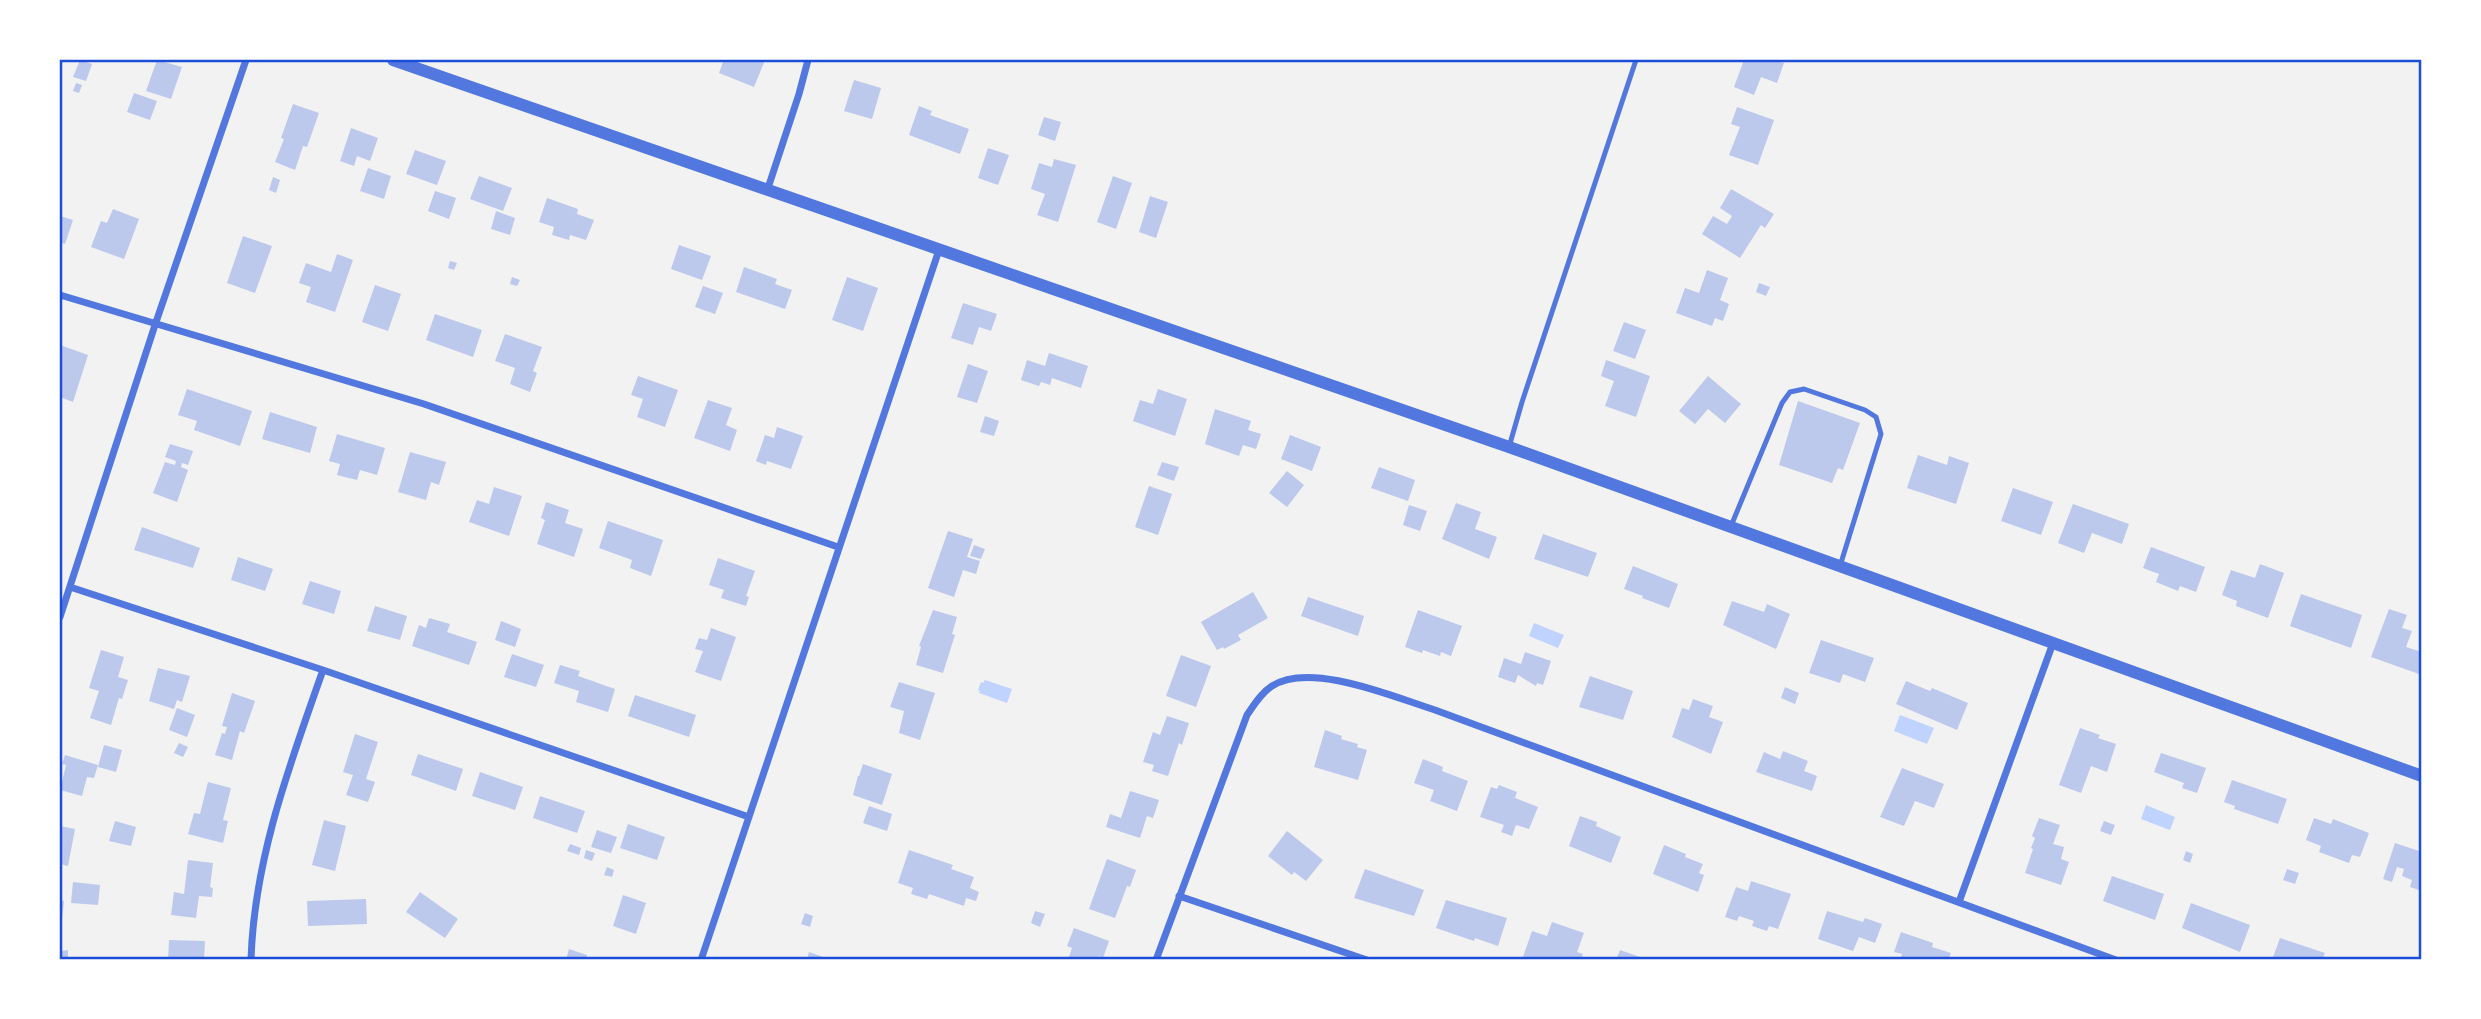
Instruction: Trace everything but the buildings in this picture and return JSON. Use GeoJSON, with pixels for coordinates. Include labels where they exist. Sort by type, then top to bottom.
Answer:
{"type":"FeatureCollection","features":[{"type":"Feature","properties":{"kind":"street"},"geometry":{"type":"LineString","coordinates":[[60,617],[155,325],[246,60]]}},
{"type":"Feature","properties":{"kind":"street"},"geometry":{"type":"LineString","coordinates":[[393,60],[1510,447],[2421,776]]}},
{"type":"Feature","properties":{"kind":"street"},"geometry":{"type":"LineString","coordinates":[[768,188],[808,60]]}},
{"type":"Feature","properties":{"kind":"street"},"geometry":{"type":"LineString","coordinates":[[701,960],[939,250]]}},
{"type":"Feature","properties":{"kind":"street"},"geometry":{"type":"LineString","coordinates":[[60,295],[424,404],[838,547]]}},
{"type":"Feature","properties":{"kind":"street"},"geometry":{"type":"LineString","coordinates":[[70,586],[749,817]]}},
{"type":"Feature","properties":{"kind":"street"},"geometry":{"type":"LineString","coordinates":[[1959,902],[2053,642]]}},
{"type":"Feature","properties":{"kind":"street"},"geometry":{"type":"LineString","coordinates":[[251,960],[256,896],[267,841],[323,670]]}},
{"type":"Feature","properties":{"kind":"street"},"geometry":{"type":"LineString","coordinates":[[1156,960],[1241,726],[1262,695],[1272,686],[1297,677],[1355,686],[1435,710],[2116,960]]}},
{"type":"Feature","properties":{"kind":"street"},"geometry":{"type":"LineString","coordinates":[[1179,896],[1367,960]]}},
{"type":"Feature","properties":{"kind":"lane"},"geometry":{"type":"LineString","coordinates":[[1510,447],[1636,60]]}},
{"type":"Feature","properties":{"kind":"lane"},"geometry":{"type":"LineString","coordinates":[[1731,526],[1782,403],[1790,391],[1804,389],[1865,410],[1876,417],[1881,434],[1840,566]]}},
{"type":"Feature","properties":{"kind":"water"},"geometry":{"type":"Polygon","coordinates":[[[1534,623],[1564,635],[1558,648],[1529,636],[1534,623]]]}},
{"type":"Feature","properties":{"kind":"water"},"geometry":{"type":"Polygon","coordinates":[[[985,680],[1012,689],[1007,703],[979,693],[981,682],[985,680]]]}},
{"type":"Feature","properties":{"kind":"water"},"geometry":{"type":"Polygon","coordinates":[[[1900,715],[1934,728],[1927,744],[1894,731],[1900,715]]]}},
{"type":"Feature","properties":{"kind":"water"},"geometry":{"type":"Polygon","coordinates":[[[2146,805],[2175,817],[2170,830],[2141,819],[2146,805]]]}}]}
